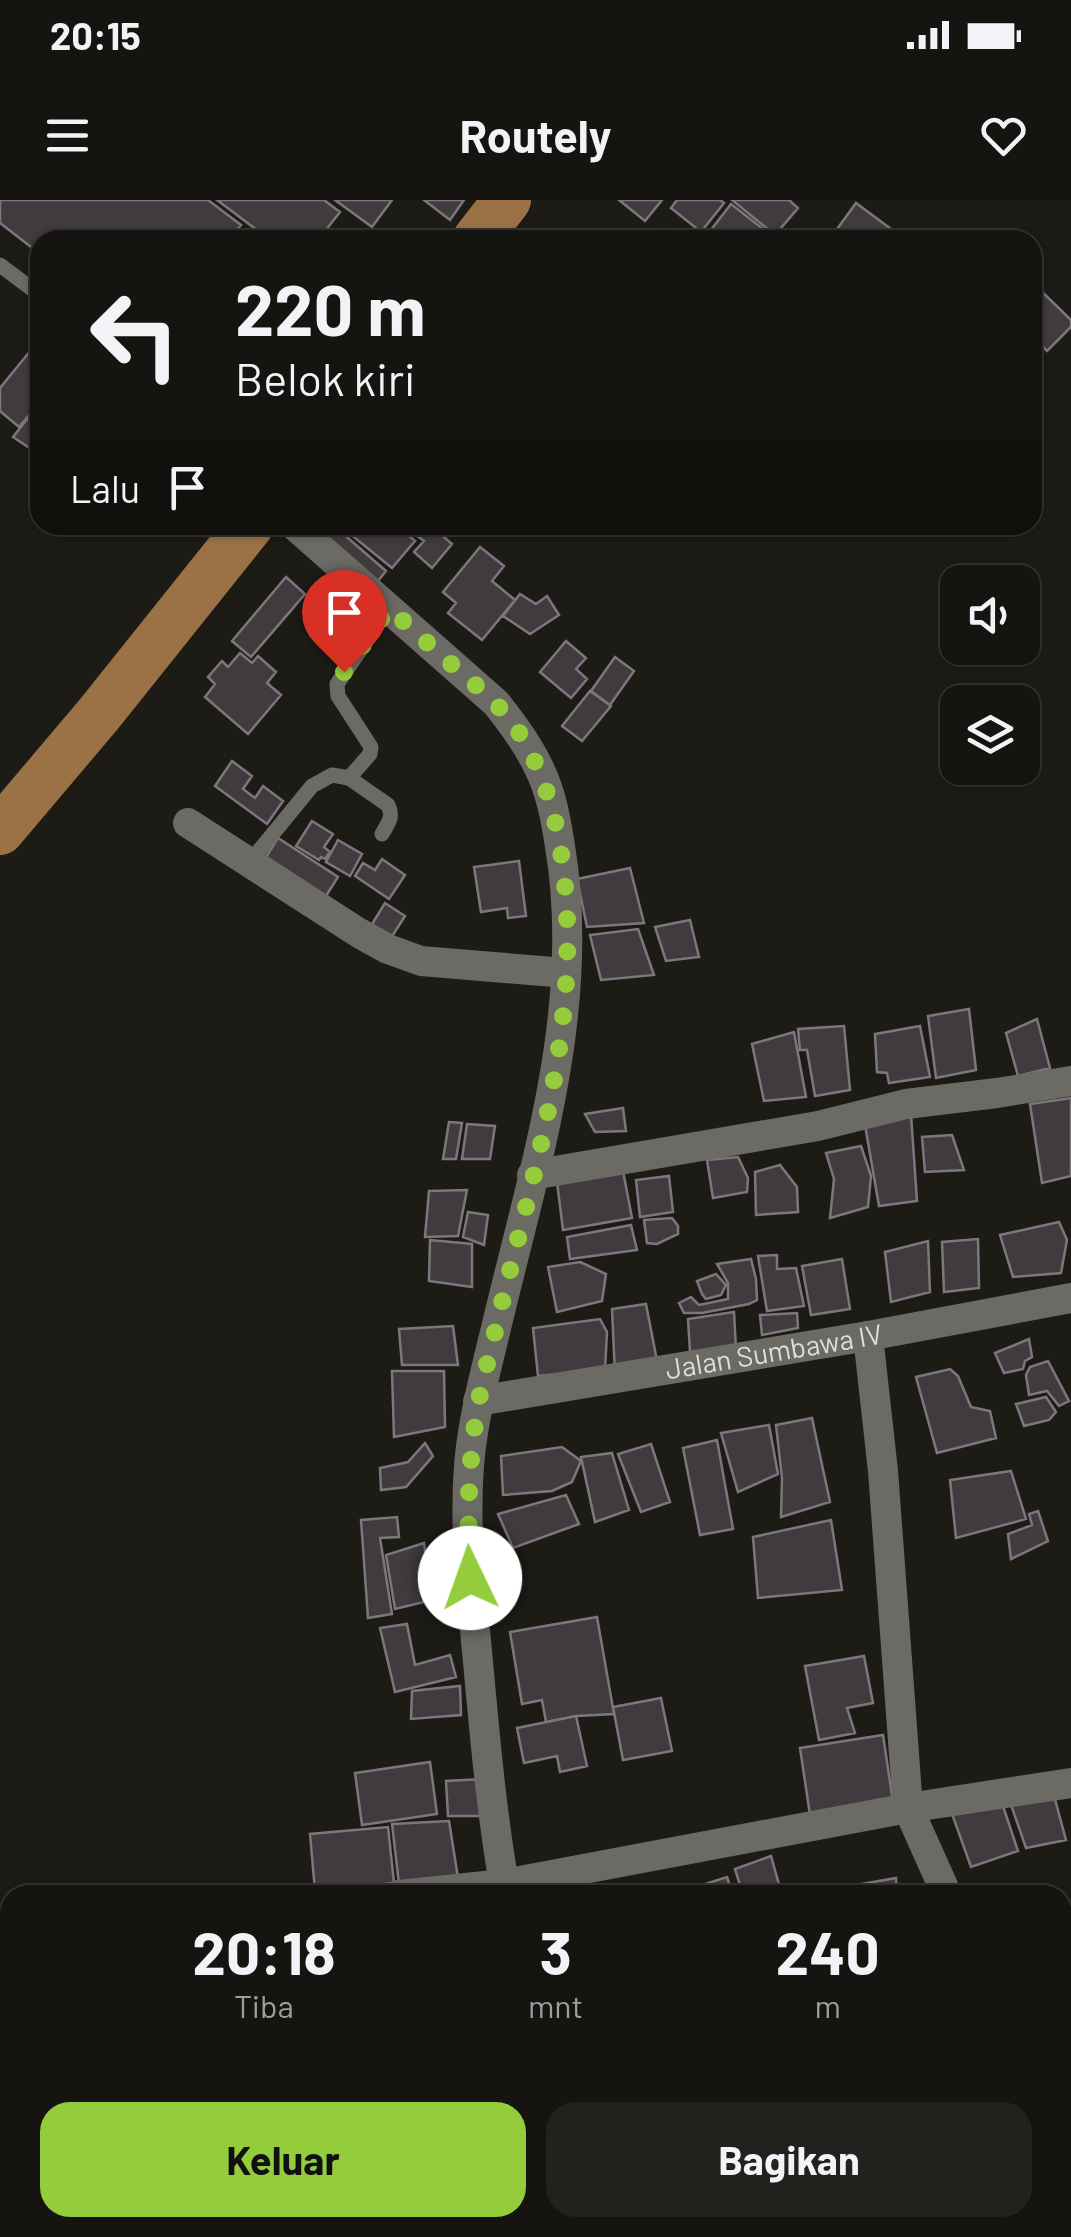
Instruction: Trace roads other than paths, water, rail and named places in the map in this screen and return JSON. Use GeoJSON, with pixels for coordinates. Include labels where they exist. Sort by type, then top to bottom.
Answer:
{"type":"FeatureCollection","features":[{"type":"Feature","properties":{"kind":"main road"},"geometry":{"type":"LineString","coordinates":[[484,230],[507,200]]}},
{"type":"Feature","properties":{"kind":"main road"},"geometry":{"type":"LineString","coordinates":[[12,817],[242,535]]}},
{"type":"Feature","properties":{"kind":"street"},"geometry":{"type":"LineString","coordinates":[[305,535],[496,703],[518,730],[540,769],[555,816],[564,869],[569,938],[556,1071],[478,1401],[469,1463],[470,1578],[504,1885]]}},
{"type":"Feature","properties":{"kind":"street"},"geometry":{"type":"LineString","coordinates":[[188,823],[388,949],[421,961],[566,972]]}},
{"type":"Feature","properties":{"kind":"street"},"geometry":{"type":"LineString","coordinates":[[532,1175],[818,1126],[906,1104],[1071,1080]]}},
{"type":"Feature","properties":{"kind":"street","name":"Jalan Sumbawa IV"},"geometry":{"type":"LineString","coordinates":[[478,1401],[1071,1298]]}},
{"type":"Feature","properties":{"kind":"street"},"geometry":{"type":"LineString","coordinates":[[868,1336],[884,1471],[908,1808],[943,1885]]}},
{"type":"Feature","properties":{"kind":"street"},"geometry":{"type":"LineString","coordinates":[[525,1885],[908,1808],[1071,1783]]}},
{"type":"Feature","properties":{"kind":"lane"},"geometry":{"type":"LineString","coordinates":[[0,265],[30,287]]}},
{"type":"Feature","properties":{"kind":"lane"},"geometry":{"type":"LineString","coordinates":[[349,778],[370,754],[371,747],[338,696],[337,684],[389,608]]}},
{"type":"Feature","properties":{"kind":"lane"},"geometry":{"type":"LineString","coordinates":[[249,863],[312,786],[332,776],[349,778],[388,805],[391,818],[382,834]]}}]}
